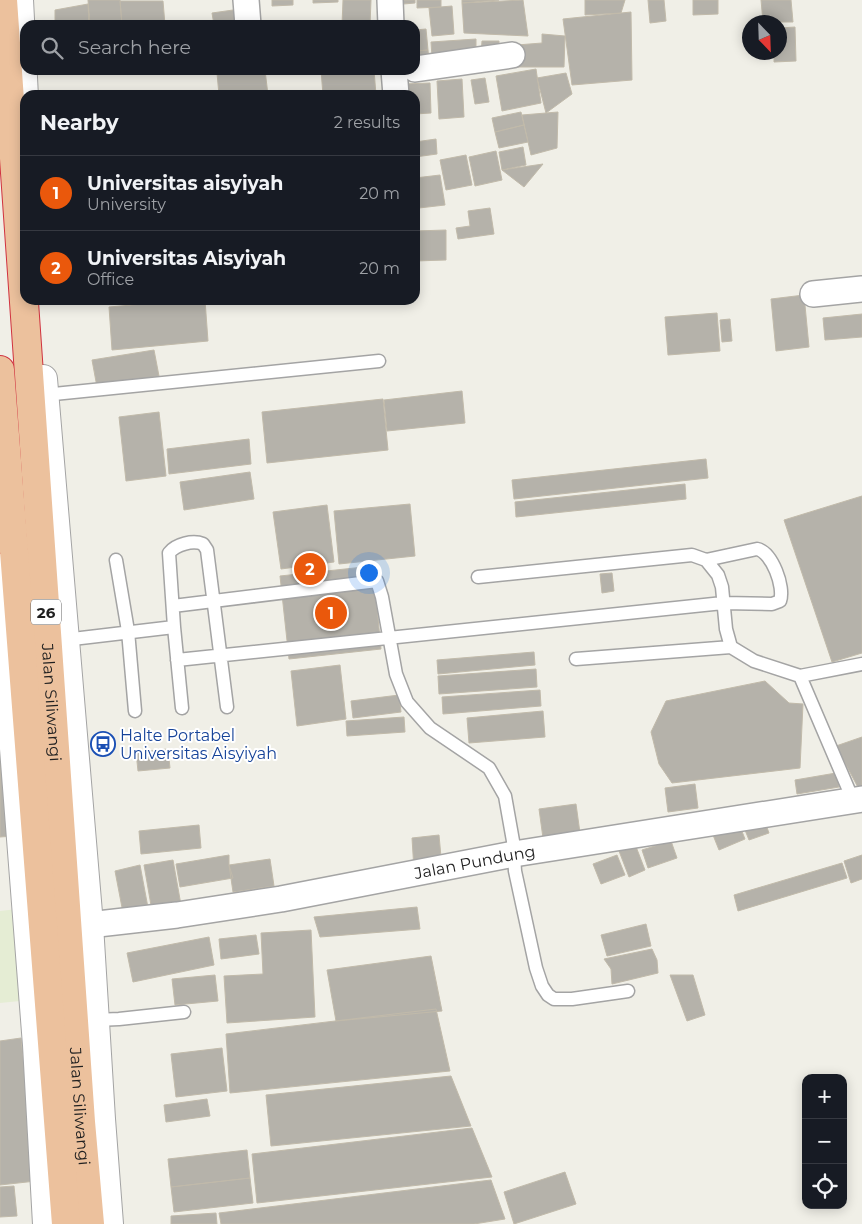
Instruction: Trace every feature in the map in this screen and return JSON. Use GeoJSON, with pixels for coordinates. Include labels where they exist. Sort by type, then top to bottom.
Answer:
{"type":"FeatureCollection","features":[{"type":"Feature","properties":{"kind":"highway","name":"Jalan Siliwangi"},"geometry":{"type":"LineString","coordinates":[[3,0],[20,217]]}},
{"type":"Feature","properties":{"kind":"highway","name":"Jalan Siliwangi"},"geometry":{"type":"LineString","coordinates":[[27,305],[91,1121],[90,1224]]}},
{"type":"Feature","properties":{"kind":"highway","name":"Jalan Siliwangi"},"geometry":{"type":"LineString","coordinates":[[0,370],[44,1044],[47,1223]]}},
{"type":"Feature","properties":{"kind":"street"},"geometry":{"type":"LineString","coordinates":[[18,0],[20,33]]}},
{"type":"Feature","properties":{"kind":"street"},"geometry":{"type":"LineString","coordinates":[[246,0],[248,20]]}},
{"type":"Feature","properties":{"kind":"street"},"geometry":{"type":"LineString","coordinates":[[390,0],[391,20]]}},
{"type":"Feature","properties":{"kind":"street"},"geometry":{"type":"LineString","coordinates":[[420,72],[512,55]]}},
{"type":"Feature","properties":{"kind":"street"},"geometry":{"type":"LineString","coordinates":[[23,75],[23,90]]}},
{"type":"Feature","properties":{"kind":"street"},"geometry":{"type":"LineString","coordinates":[[813,294],[862,289]]}},
{"type":"Feature","properties":{"kind":"street"},"geometry":{"type":"LineString","coordinates":[[36,305],[96,1020],[91,1121],[109,1224]]}},
{"type":"Feature","properties":{"kind":"street"},"geometry":{"type":"LineString","coordinates":[[0,568],[44,1044]]}},
{"type":"Feature","properties":{"kind":"street","name":"Jalan Pundung"},"geometry":{"type":"LineString","coordinates":[[89,924],[281,899],[514,854],[858,799]]}},
{"type":"Feature","properties":{"kind":"lane"},"geometry":{"type":"LineString","coordinates":[[44,395],[380,361]]}},
{"type":"Feature","properties":{"kind":"lane"},"geometry":{"type":"LineString","coordinates":[[182,708],[169,553],[174,548],[194,542],[203,544],[207,550],[226,707]]}},
{"type":"Feature","properties":{"kind":"lane"},"geometry":{"type":"LineString","coordinates":[[178,660],[723,603],[776,603],[780,601],[782,596],[780,581],[762,550],[757,549],[706,560]]}},
{"type":"Feature","properties":{"kind":"lane"},"geometry":{"type":"LineString","coordinates":[[478,577],[692,555],[706,560],[718,575],[722,587],[726,629],[731,647]]}},
{"type":"Feature","properties":{"kind":"lane"},"geometry":{"type":"LineString","coordinates":[[116,560],[128,631],[135,711]]}},
{"type":"Feature","properties":{"kind":"lane"},"geometry":{"type":"LineString","coordinates":[[173,606],[377,581],[382,597],[396,674],[407,702],[430,728],[489,768],[505,796],[516,871],[536,968],[542,986],[548,995],[554,999],[572,999],[628,991]]}},
{"type":"Feature","properties":{"kind":"lane"},"geometry":{"type":"LineString","coordinates":[[64,640],[174,627]]}},
{"type":"Feature","properties":{"kind":"lane"},"geometry":{"type":"LineString","coordinates":[[576,659],[731,647],[777,670],[800,676],[862,664]]}},
{"type":"Feature","properties":{"kind":"lane"},"geometry":{"type":"LineString","coordinates":[[800,676],[858,799]]}},
{"type":"Feature","properties":{"kind":"lane"},"geometry":{"type":"LineString","coordinates":[[96,1020],[184,1012]]}},
{"type":"Feature","properties":{"kind":"green space"},"geometry":{"type":"Polygon","coordinates":[[[26,908],[30,1000],[0,1003],[0,911],[26,908]]]}},
{"type":"Feature","properties":{"kind":"building"},"geometry":{"type":"Polygon","coordinates":[[[88,0],[120,0],[122,20],[90,20],[88,0]]]}},
{"type":"Feature","properties":{"kind":"building"},"geometry":{"type":"Polygon","coordinates":[[[272,0],[293,0],[293,5],[272,6],[272,0]]]}},
{"type":"Feature","properties":{"kind":"building"},"geometry":{"type":"Polygon","coordinates":[[[313,0],[338,0],[338,2],[313,3],[313,0]]]}},
{"type":"Feature","properties":{"kind":"building"},"geometry":{"type":"Polygon","coordinates":[[[343,0],[371,0],[370,20],[342,20],[343,0]]]}},
{"type":"Feature","properties":{"kind":"building"},"geometry":{"type":"Polygon","coordinates":[[[392,0],[415,0],[415,3],[392,5],[392,0]]]}},
{"type":"Feature","properties":{"kind":"building"},"geometry":{"type":"Polygon","coordinates":[[[417,0],[441,0],[441,7],[417,8],[417,0]]]}},
{"type":"Feature","properties":{"kind":"building"},"geometry":{"type":"Polygon","coordinates":[[[462,0],[499,0],[462,3],[462,0]]]}},
{"type":"Feature","properties":{"kind":"building"},"geometry":{"type":"Polygon","coordinates":[[[523,0],[528,36],[464,33],[462,3],[523,0]]]}},
{"type":"Feature","properties":{"kind":"building"},"geometry":{"type":"Polygon","coordinates":[[[585,0],[625,0],[621,13],[585,15],[585,0]]]}},
{"type":"Feature","properties":{"kind":"building"},"geometry":{"type":"Polygon","coordinates":[[[648,0],[664,0],[666,21],[650,23],[648,0]]]}},
{"type":"Feature","properties":{"kind":"building"},"geometry":{"type":"Polygon","coordinates":[[[693,0],[718,0],[718,14],[693,15],[693,0]]]}},
{"type":"Feature","properties":{"kind":"building"},"geometry":{"type":"Polygon","coordinates":[[[761,0],[791,0],[793,22],[787,22],[787,15],[762,15],[761,0]]]}},
{"type":"Feature","properties":{"kind":"building"},"geometry":{"type":"Polygon","coordinates":[[[120,1],[163,1],[165,20],[122,20],[120,1]]]}},
{"type":"Feature","properties":{"kind":"building"},"geometry":{"type":"Polygon","coordinates":[[[88,4],[89,20],[55,20],[55,10],[88,4]]]}},
{"type":"Feature","properties":{"kind":"building"},"geometry":{"type":"Polygon","coordinates":[[[452,6],[454,34],[432,36],[429,8],[452,6]]]}},
{"type":"Feature","properties":{"kind":"building"},"geometry":{"type":"Polygon","coordinates":[[[240,9],[241,20],[213,20],[212,13],[240,9]]]}},
{"type":"Feature","properties":{"kind":"building"},"geometry":{"type":"Polygon","coordinates":[[[631,12],[632,80],[572,85],[563,19],[631,12]]]}},
{"type":"Feature","properties":{"kind":"building"},"geometry":{"type":"Polygon","coordinates":[[[795,27],[796,61],[774,62],[774,60],[787,60],[787,28],[795,27]]]}},
{"type":"Feature","properties":{"kind":"building"},"geometry":{"type":"Polygon","coordinates":[[[426,29],[428,50],[420,51],[420,30],[426,29]]]}},
{"type":"Feature","properties":{"kind":"building"},"geometry":{"type":"Polygon","coordinates":[[[542,34],[565,36],[564,67],[518,67],[517,45],[542,43],[542,34]]]}},
{"type":"Feature","properties":{"kind":"building"},"geometry":{"type":"Polygon","coordinates":[[[476,39],[476,54],[432,57],[431,42],[476,39]]]}},
{"type":"Feature","properties":{"kind":"building"},"geometry":{"type":"Polygon","coordinates":[[[482,41],[499,41],[499,52],[481,54],[482,41]]]}},
{"type":"Feature","properties":{"kind":"building"},"geometry":{"type":"Polygon","coordinates":[[[428,50],[429,61],[420,62],[420,51],[428,50]]]}},
{"type":"Feature","properties":{"kind":"building"},"geometry":{"type":"Polygon","coordinates":[[[536,69],[541,103],[502,111],[496,76],[536,69]]]}},
{"type":"Feature","properties":{"kind":"building"},"geometry":{"type":"Polygon","coordinates":[[[566,73],[572,94],[546,113],[537,78],[566,73]]]}},
{"type":"Feature","properties":{"kind":"building"},"geometry":{"type":"Polygon","coordinates":[[[217,75],[266,75],[267,90],[219,90],[217,75]]]}},
{"type":"Feature","properties":{"kind":"building"},"geometry":{"type":"Polygon","coordinates":[[[321,75],[374,75],[376,90],[323,90],[321,75]]]}},
{"type":"Feature","properties":{"kind":"building"},"geometry":{"type":"Polygon","coordinates":[[[485,78],[489,102],[475,104],[471,80],[485,78]]]}},
{"type":"Feature","properties":{"kind":"building"},"geometry":{"type":"Polygon","coordinates":[[[462,79],[464,117],[439,119],[437,81],[462,79]]]}},
{"type":"Feature","properties":{"kind":"building"},"geometry":{"type":"Polygon","coordinates":[[[430,83],[431,113],[420,114],[420,90],[406,90],[405,84],[430,83]]]}},
{"type":"Feature","properties":{"kind":"building"},"geometry":{"type":"Polygon","coordinates":[[[521,112],[524,125],[495,132],[492,118],[521,112]]]}},
{"type":"Feature","properties":{"kind":"building"},"geometry":{"type":"Polygon","coordinates":[[[558,112],[557,148],[531,155],[522,115],[558,112]]]}},
{"type":"Feature","properties":{"kind":"building"},"geometry":{"type":"Polygon","coordinates":[[[524,125],[528,142],[499,148],[495,132],[524,125]]]}},
{"type":"Feature","properties":{"kind":"building"},"geometry":{"type":"Polygon","coordinates":[[[436,139],[437,154],[420,156],[420,141],[436,139]]]}},
{"type":"Feature","properties":{"kind":"building"},"geometry":{"type":"Polygon","coordinates":[[[523,147],[526,165],[502,170],[499,152],[523,147]]]}},
{"type":"Feature","properties":{"kind":"building"},"geometry":{"type":"Polygon","coordinates":[[[496,151],[502,180],[475,186],[469,157],[496,151]]]}},
{"type":"Feature","properties":{"kind":"building"},"geometry":{"type":"Polygon","coordinates":[[[466,155],[472,185],[446,190],[440,160],[466,155]]]}},
{"type":"Feature","properties":{"kind":"building"},"geometry":{"type":"Polygon","coordinates":[[[543,164],[524,187],[502,170],[543,164]]]}},
{"type":"Feature","properties":{"kind":"building"},"geometry":{"type":"Polygon","coordinates":[[[440,175],[445,205],[420,208],[420,177],[440,175]]]}},
{"type":"Feature","properties":{"kind":"building"},"geometry":{"type":"Polygon","coordinates":[[[490,208],[494,234],[458,239],[456,228],[470,226],[468,211],[490,208]]]}},
{"type":"Feature","properties":{"kind":"building"},"geometry":{"type":"Polygon","coordinates":[[[446,230],[446,260],[420,261],[420,231],[446,230]]]}},
{"type":"Feature","properties":{"kind":"building"},"geometry":{"type":"Polygon","coordinates":[[[804,295],[809,347],[776,351],[771,299],[804,295]]]}},
{"type":"Feature","properties":{"kind":"building"},"geometry":{"type":"Polygon","coordinates":[[[132,305],[205,305],[208,341],[112,350],[109,307],[132,305]]]}},
{"type":"Feature","properties":{"kind":"building"},"geometry":{"type":"Polygon","coordinates":[[[717,313],[720,351],[668,355],[665,317],[717,313]]]}},
{"type":"Feature","properties":{"kind":"building"},"geometry":{"type":"Polygon","coordinates":[[[862,314],[862,337],[825,340],[823,318],[862,314]]]}},
{"type":"Feature","properties":{"kind":"building"},"geometry":{"type":"Polygon","coordinates":[[[730,319],[732,341],[722,342],[720,320],[730,319]]]}},
{"type":"Feature","properties":{"kind":"building"},"geometry":{"type":"Polygon","coordinates":[[[154,350],[159,376],[97,387],[92,360],[154,350]]]}},
{"type":"Feature","properties":{"kind":"building"},"geometry":{"type":"Polygon","coordinates":[[[462,391],[465,423],[387,431],[384,400],[462,391]]]}},
{"type":"Feature","properties":{"kind":"building"},"geometry":{"type":"Polygon","coordinates":[[[383,399],[388,450],[267,463],[262,412],[383,399]]]}},
{"type":"Feature","properties":{"kind":"building"},"geometry":{"type":"Polygon","coordinates":[[[159,412],[166,476],[126,481],[119,417],[159,412]]]}},
{"type":"Feature","properties":{"kind":"building"},"geometry":{"type":"Polygon","coordinates":[[[249,439],[251,464],[169,474],[167,449],[249,439]]]}},
{"type":"Feature","properties":{"kind":"building"},"geometry":{"type":"Polygon","coordinates":[[[706,459],[708,478],[514,499],[512,480],[706,459]]]}},
{"type":"Feature","properties":{"kind":"building"},"geometry":{"type":"Polygon","coordinates":[[[250,472],[254,499],[184,510],[180,482],[250,472]]]}},
{"type":"Feature","properties":{"kind":"building"},"geometry":{"type":"Polygon","coordinates":[[[685,484],[686,499],[516,517],[515,502],[685,484]]]}},
{"type":"Feature","properties":{"kind":"building"},"geometry":{"type":"Polygon","coordinates":[[[862,496],[862,653],[832,662],[784,520],[862,496]]]}},
{"type":"Feature","properties":{"kind":"building"},"geometry":{"type":"Polygon","coordinates":[[[410,504],[415,556],[339,564],[334,511],[410,504]]]}},
{"type":"Feature","properties":{"kind":"building"},"geometry":{"type":"Polygon","coordinates":[[[327,505],[334,562],[281,569],[273,512],[327,505]]]}},
{"type":"Feature","properties":{"kind":"building"},"geometry":{"type":"Polygon","coordinates":[[[373,566],[381,649],[289,659],[280,576],[373,566]]]}},
{"type":"Feature","properties":{"kind":"building"},"geometry":{"type":"Polygon","coordinates":[[[612,573],[614,591],[602,593],[600,574],[612,573]]]}},
{"type":"Feature","properties":{"kind":"building"},"geometry":{"type":"Polygon","coordinates":[[[534,652],[535,665],[438,674],[437,660],[534,652]]]}},
{"type":"Feature","properties":{"kind":"building"},"geometry":{"type":"Polygon","coordinates":[[[340,665],[346,719],[297,726],[291,671],[340,665]]]}},
{"type":"Feature","properties":{"kind":"building"},"geometry":{"type":"Polygon","coordinates":[[[536,669],[537,687],[439,694],[438,676],[536,669]]]}},
{"type":"Feature","properties":{"kind":"building"},"geometry":{"type":"Polygon","coordinates":[[[765,681],[789,703],[803,704],[800,768],[672,783],[659,764],[651,732],[666,701],[765,681]]]}},
{"type":"Feature","properties":{"kind":"building"},"geometry":{"type":"Polygon","coordinates":[[[540,690],[541,706],[443,714],[442,697],[540,690]]]}},
{"type":"Feature","properties":{"kind":"building"},"geometry":{"type":"Polygon","coordinates":[[[399,695],[401,712],[353,718],[351,701],[399,695]]]}},
{"type":"Feature","properties":{"kind":"building"},"geometry":{"type":"Polygon","coordinates":[[[543,711],[545,737],[469,743],[467,718],[543,711]]]}},
{"type":"Feature","properties":{"kind":"building"},"geometry":{"type":"Polygon","coordinates":[[[404,717],[405,732],[347,736],[346,721],[404,717]]]}},
{"type":"Feature","properties":{"kind":"building"},"geometry":{"type":"Polygon","coordinates":[[[862,737],[862,793],[861,793],[836,746],[862,737]]]}},
{"type":"Feature","properties":{"kind":"building"},"geometry":{"type":"Polygon","coordinates":[[[168,749],[170,768],[138,771],[136,752],[168,749]]]}},
{"type":"Feature","properties":{"kind":"building"},"geometry":{"type":"Polygon","coordinates":[[[0,755],[6,755],[14,836],[0,837],[0,755]]]}},
{"type":"Feature","properties":{"kind":"building"},"geometry":{"type":"Polygon","coordinates":[[[836,773],[839,787],[797,794],[795,780],[836,773]]]}},
{"type":"Feature","properties":{"kind":"building"},"geometry":{"type":"Polygon","coordinates":[[[695,784],[698,808],[668,812],[665,788],[695,784]]]}},
{"type":"Feature","properties":{"kind":"building"},"geometry":{"type":"Polygon","coordinates":[[[576,804],[580,833],[543,838],[539,809],[576,804]]]}},
{"type":"Feature","properties":{"kind":"building"},"geometry":{"type":"Polygon","coordinates":[[[765,822],[769,833],[749,840],[745,830],[765,822]]]}},
{"type":"Feature","properties":{"kind":"building"},"geometry":{"type":"Polygon","coordinates":[[[739,824],[745,839],[719,850],[713,835],[739,824]]]}},
{"type":"Feature","properties":{"kind":"building"},"geometry":{"type":"Polygon","coordinates":[[[199,825],[201,848],[141,854],[139,831],[199,825]]]}},
{"type":"Feature","properties":{"kind":"building"},"geometry":{"type":"Polygon","coordinates":[[[439,835],[442,868],[414,870],[412,838],[439,835]]]}},
{"type":"Feature","properties":{"kind":"building"},"geometry":{"type":"Polygon","coordinates":[[[671,841],[677,858],[648,868],[642,850],[671,841]]]}},
{"type":"Feature","properties":{"kind":"building"},"geometry":{"type":"Polygon","coordinates":[[[635,844],[645,870],[629,877],[619,851],[635,844]]]}},
{"type":"Feature","properties":{"kind":"building"},"geometry":{"type":"Polygon","coordinates":[[[229,855],[229,865],[233,878],[180,887],[176,864],[229,855]]]}},
{"type":"Feature","properties":{"kind":"building"},"geometry":{"type":"Polygon","coordinates":[[[617,855],[625,875],[601,884],[593,864],[617,855]]]}},
{"type":"Feature","properties":{"kind":"building"},"geometry":{"type":"Polygon","coordinates":[[[862,855],[862,879],[851,883],[844,861],[862,855]]]}},
{"type":"Feature","properties":{"kind":"building"},"geometry":{"type":"Polygon","coordinates":[[[270,859],[274,886],[233,892],[229,865],[270,859]]]}},
{"type":"Feature","properties":{"kind":"building"},"geometry":{"type":"Polygon","coordinates":[[[173,860],[181,905],[152,911],[144,865],[173,860]]]}},
{"type":"Feature","properties":{"kind":"building"},"geometry":{"type":"Polygon","coordinates":[[[842,863],[847,878],[738,911],[734,895],[842,863]]]}},
{"type":"Feature","properties":{"kind":"building"},"geometry":{"type":"Polygon","coordinates":[[[140,865],[149,913],[124,918],[115,871],[140,865]]]}},
{"type":"Feature","properties":{"kind":"building"},"geometry":{"type":"Polygon","coordinates":[[[417,907],[420,929],[320,937],[314,917],[417,907]]]}},
{"type":"Feature","properties":{"kind":"building"},"geometry":{"type":"Polygon","coordinates":[[[646,924],[651,946],[607,956],[601,935],[646,924]]]}},
{"type":"Feature","properties":{"kind":"building"},"geometry":{"type":"Polygon","coordinates":[[[311,930],[315,1017],[227,1023],[224,976],[263,974],[261,933],[311,930]]]}},
{"type":"Feature","properties":{"kind":"building"},"geometry":{"type":"Polygon","coordinates":[[[256,935],[259,954],[221,959],[219,939],[256,935]]]}},
{"type":"Feature","properties":{"kind":"building"},"geometry":{"type":"Polygon","coordinates":[[[209,937],[214,965],[133,982],[127,953],[209,937]]]}},
{"type":"Feature","properties":{"kind":"building"},"geometry":{"type":"Polygon","coordinates":[[[652,949],[657,960],[658,973],[612,984],[611,969],[604,959],[652,949]]]}},
{"type":"Feature","properties":{"kind":"building"},"geometry":{"type":"Polygon","coordinates":[[[431,956],[442,1011],[336,1021],[327,970],[431,956]]]}},
{"type":"Feature","properties":{"kind":"building"},"geometry":{"type":"Polygon","coordinates":[[[215,975],[218,1001],[175,1005],[172,979],[215,975]]]}},
{"type":"Feature","properties":{"kind":"building"},"geometry":{"type":"Polygon","coordinates":[[[670,975],[693,975],[705,1015],[687,1021],[670,975]]]}},
{"type":"Feature","properties":{"kind":"building"},"geometry":{"type":"Polygon","coordinates":[[[436,1009],[450,1071],[230,1093],[226,1034],[436,1009]]]}},
{"type":"Feature","properties":{"kind":"building"},"geometry":{"type":"Polygon","coordinates":[[[21,1038],[36,1181],[0,1185],[0,1041],[21,1038]]]}},
{"type":"Feature","properties":{"kind":"building"},"geometry":{"type":"Polygon","coordinates":[[[222,1048],[227,1091],[176,1097],[171,1054],[222,1048]]]}},
{"type":"Feature","properties":{"kind":"building"},"geometry":{"type":"Polygon","coordinates":[[[451,1076],[471,1126],[271,1146],[266,1095],[451,1076]]]}},
{"type":"Feature","properties":{"kind":"building"},"geometry":{"type":"Polygon","coordinates":[[[207,1099],[210,1116],[166,1122],[164,1105],[207,1099]]]}},
{"type":"Feature","properties":{"kind":"building"},"geometry":{"type":"Polygon","coordinates":[[[472,1128],[492,1177],[257,1203],[252,1154],[472,1128]]]}},
{"type":"Feature","properties":{"kind":"building"},"geometry":{"type":"Polygon","coordinates":[[[247,1150],[250,1178],[171,1187],[168,1159],[247,1150]]]}},
{"type":"Feature","properties":{"kind":"building"},"geometry":{"type":"Polygon","coordinates":[[[565,1172],[576,1204],[514,1224],[504,1192],[565,1172]]]}},
{"type":"Feature","properties":{"kind":"building"},"geometry":{"type":"Polygon","coordinates":[[[250,1178],[253,1203],[174,1212],[171,1187],[250,1178]]]}},
{"type":"Feature","properties":{"kind":"building"},"geometry":{"type":"Polygon","coordinates":[[[491,1180],[505,1219],[474,1224],[221,1224],[219,1213],[491,1180]]]}},
{"type":"Feature","properties":{"kind":"building"},"geometry":{"type":"Polygon","coordinates":[[[14,1186],[17,1216],[0,1217],[0,1187],[14,1186]]]}},
{"type":"Feature","properties":{"kind":"building"},"geometry":{"type":"Polygon","coordinates":[[[216,1213],[217,1224],[171,1224],[171,1216],[216,1213]]]}},
{"type":"Feature","properties":{"kind":"place","name":"Universitas Aisyiyah"},"geometry":{"type":"Point","coordinates":[310,569]}},
{"type":"Feature","properties":{"kind":"place","name":"Universitas aisyiyah"},"geometry":{"type":"Point","coordinates":[331,613]}},
{"type":"Feature","properties":{"kind":"place","name":"Halte Portabel Universitas Aisyiyah"},"geometry":{"type":"Point","coordinates":[103,744]}}]}
